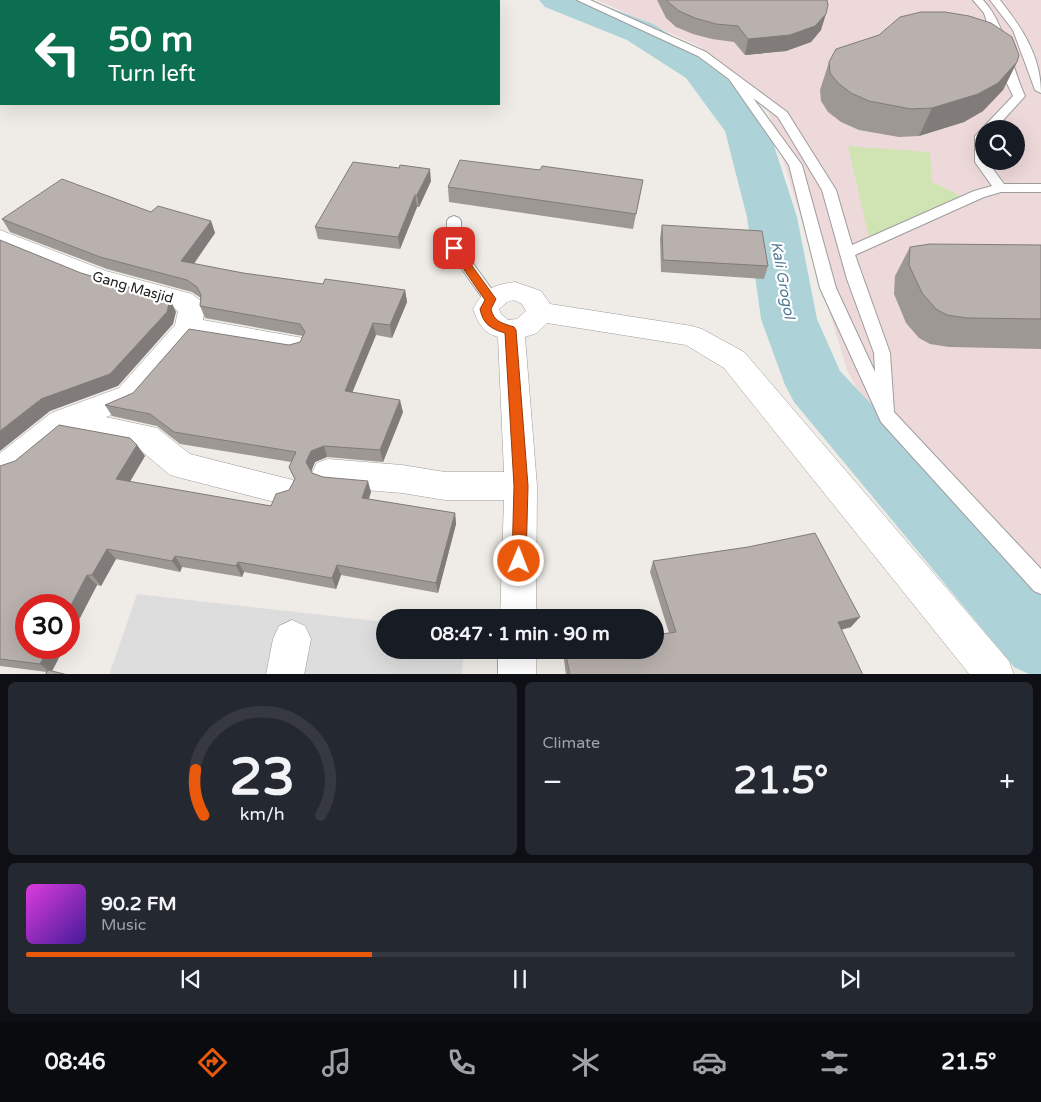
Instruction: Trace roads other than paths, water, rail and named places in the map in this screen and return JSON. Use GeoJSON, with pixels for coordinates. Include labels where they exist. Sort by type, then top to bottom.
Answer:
{"type":"FeatureCollection","features":[{"type":"Feature","properties":{"kind":"street","name":"Gang Masjid"},"geometry":{"type":"LineString","coordinates":[[0,238],[98,278],[183,301],[192,308],[188,328]]}},
{"type":"Feature","properties":{"kind":"street"},"geometry":{"type":"LineString","coordinates":[[515,291],[528,295],[537,302],[540,312],[535,321],[524,328],[510,330],[497,326],[488,318],[486,309],[490,299],[502,293],[515,291]]}},
{"type":"Feature","properties":{"kind":"street"},"geometry":{"type":"LineString","coordinates":[[540,312],[692,336],[734,360],[995,674]]}},
{"type":"Feature","properties":{"kind":"street"},"geometry":{"type":"LineString","coordinates":[[0,466],[13,462],[62,422],[129,396],[188,328],[293,345]]}},
{"type":"Feature","properties":{"kind":"street"},"geometry":{"type":"LineString","coordinates":[[510,330],[521,486],[518,609]]}},
{"type":"Feature","properties":{"kind":"street"},"geometry":{"type":"LineString","coordinates":[[62,422],[146,437],[181,465],[282,490]]}},
{"type":"Feature","properties":{"kind":"street"},"geometry":{"type":"LineString","coordinates":[[328,473],[402,479],[445,486],[521,486]]}},
{"type":"Feature","properties":{"kind":"street"},"geometry":{"type":"LineString","coordinates":[[285,674],[292,639]]}},
{"type":"Feature","properties":{"kind":"street"},"geometry":{"type":"LineString","coordinates":[[517,659],[517,674]]}},
{"type":"Feature","properties":{"kind":"lane"},"geometry":{"type":"LineString","coordinates":[[582,0],[702,54],[734,80],[783,115],[829,190],[855,278],[874,326],[882,353],[887,417]]}},
{"type":"Feature","properties":{"kind":"lane"},"geometry":{"type":"LineString","coordinates":[[978,0],[989,12],[1019,96]]}},
{"type":"Feature","properties":{"kind":"lane"},"geometry":{"type":"LineString","coordinates":[[995,0],[1018,30],[1041,90]]}},
{"type":"Feature","properties":{"kind":"lane"},"geometry":{"type":"LineString","coordinates":[[734,80],[794,165],[828,288],[887,417],[1041,584]]}},
{"type":"Feature","properties":{"kind":"lane"},"geometry":{"type":"LineString","coordinates":[[1019,96],[1041,100]]}},
{"type":"Feature","properties":{"kind":"lane"},"geometry":{"type":"LineString","coordinates":[[996,120],[1019,96]]}},
{"type":"Feature","properties":{"kind":"lane"},"geometry":{"type":"LineString","coordinates":[[987,170],[1000,188]]}},
{"type":"Feature","properties":{"kind":"lane"},"geometry":{"type":"LineString","coordinates":[[848,253],[980,194],[1000,188],[1041,188]]}},
{"type":"Feature","properties":{"kind":"lane"},"geometry":{"type":"LineString","coordinates":[[454,221],[454,248],[490,299]]}},
{"type":"Feature","properties":{"kind":"waterway","name":"Kali Grogol"},"geometry":{"type":"LineString","coordinates":[[557,0],[640,32],[700,70],[747,130],[772,217],[789,319],[815,385],[1041,640]]}}]}
